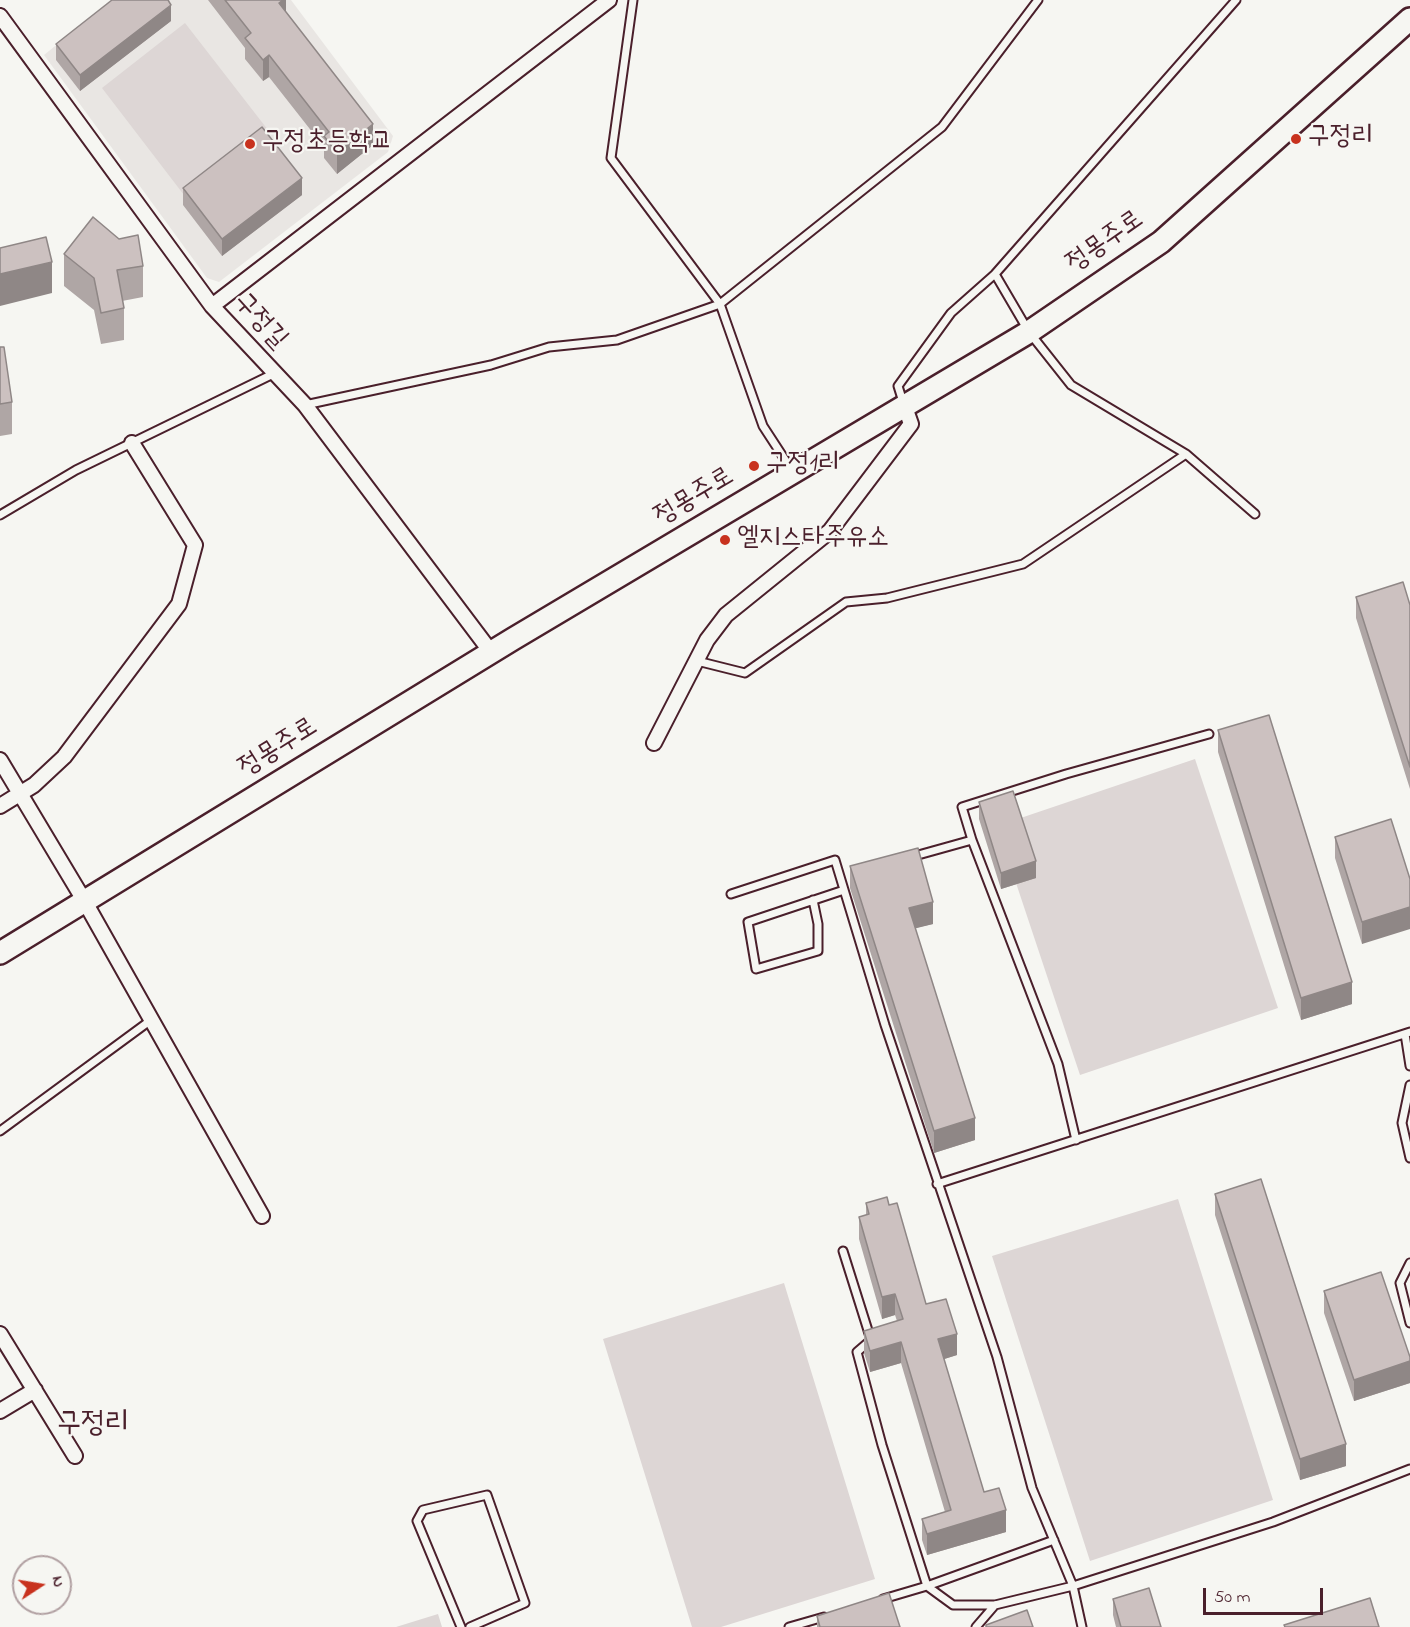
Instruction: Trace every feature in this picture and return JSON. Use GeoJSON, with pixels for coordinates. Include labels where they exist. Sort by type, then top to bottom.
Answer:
{"type":"FeatureCollection","features":[{"type":"Feature","properties":{"kind":"main road","name":"정몽주로"},"geometry":{"type":"LineString","coordinates":[[0,953],[491,652],[1029,332],[1161,242],[1410,19]]}},
{"type":"Feature","properties":{"kind":"street"},"geometry":{"type":"LineString","coordinates":[[212,306],[609,0]]}},
{"type":"Feature","properties":{"kind":"street","name":"구정길"},"geometry":{"type":"LineString","coordinates":[[0,16],[212,306],[273,374],[305,405],[491,652]]}},
{"type":"Feature","properties":{"kind":"street"},"geometry":{"type":"LineString","coordinates":[[654,743],[696,661],[726,615],[830,531],[911,424],[905,407]]}},
{"type":"Feature","properties":{"kind":"street"},"geometry":{"type":"LineString","coordinates":[[0,806],[20,793],[64,757],[179,604],[195,545],[132,443]]}},
{"type":"Feature","properties":{"kind":"street"},"geometry":{"type":"LineString","coordinates":[[0,760],[85,902],[261,1216]]}},
{"type":"Feature","properties":{"kind":"street"},"geometry":{"type":"LineString","coordinates":[[0,1334],[75,1456]]}},
{"type":"Feature","properties":{"kind":"street"},"geometry":{"type":"LineString","coordinates":[[0,1411],[35,1390]]}},
{"type":"Feature","properties":{"kind":"lane"},"geometry":{"type":"LineString","coordinates":[[633,0],[610,158],[720,304],[763,426],[794,473]]}},
{"type":"Feature","properties":{"kind":"lane"},"geometry":{"type":"LineString","coordinates":[[305,405],[491,365],[549,347],[617,340],[720,304],[942,127],[1038,0]]}},
{"type":"Feature","properties":{"kind":"lane"},"geometry":{"type":"LineString","coordinates":[[905,407],[897,386],[951,313],[995,274],[1236,0]]}},
{"type":"Feature","properties":{"kind":"lane"},"geometry":{"type":"LineString","coordinates":[[995,274],[1029,332],[1071,385],[1186,454],[1254,514]]}},
{"type":"Feature","properties":{"kind":"lane"},"geometry":{"type":"LineString","coordinates":[[0,515],[76,470],[273,374]]}},
{"type":"Feature","properties":{"kind":"lane"},"geometry":{"type":"LineString","coordinates":[[696,661],[745,673],[846,602],[887,598],[1023,564],[1186,454]]}},
{"type":"Feature","properties":{"kind":"lane"},"geometry":{"type":"LineString","coordinates":[[1076,1140],[1058,1064],[972,840],[962,807],[1066,774],[1209,734]]}},
{"type":"Feature","properties":{"kind":"lane"},"geometry":{"type":"LineString","coordinates":[[906,858],[972,840]]}},
{"type":"Feature","properties":{"kind":"lane"},"geometry":{"type":"LineString","coordinates":[[731,894],[835,860],[937,1184],[997,1357],[1032,1488],[1073,1586],[1082,1627]]}},
{"type":"Feature","properties":{"kind":"lane"},"geometry":{"type":"LineString","coordinates":[[840,875],[851,872]]}},
{"type":"Feature","properties":{"kind":"lane"},"geometry":{"type":"LineString","coordinates":[[813,900],[818,924],[818,951],[756,969],[748,922],[813,900],[844,890]]}},
{"type":"Feature","properties":{"kind":"lane"},"geometry":{"type":"LineString","coordinates":[[0,1131],[151,1020]]}},
{"type":"Feature","properties":{"kind":"lane"},"geometry":{"type":"LineString","coordinates":[[937,1184],[1407,1033],[1410,1066]]}},
{"type":"Feature","properties":{"kind":"lane"},"geometry":{"type":"LineString","coordinates":[[1410,1086],[1402,1123],[1410,1158]]}},
{"type":"Feature","properties":{"kind":"lane"},"geometry":{"type":"LineString","coordinates":[[843,1251],[871,1340],[857,1352],[882,1445],[927,1586],[953,1605],[995,1605],[1073,1586],[1272,1522],[1410,1469]]}},
{"type":"Feature","properties":{"kind":"lane"},"geometry":{"type":"LineString","coordinates":[[1410,1263],[1400,1283],[1410,1323]]}},
{"type":"Feature","properties":{"kind":"lane"},"geometry":{"type":"LineString","coordinates":[[461,1627],[417,1521],[423,1510],[487,1495],[525,1603],[470,1627]]}},
{"type":"Feature","properties":{"kind":"lane"},"geometry":{"type":"LineString","coordinates":[[874,1602],[927,1586],[1054,1540]]}},
{"type":"Feature","properties":{"kind":"lane"},"geometry":{"type":"LineString","coordinates":[[976,1627],[995,1605]]}},
{"type":"Feature","properties":{"kind":"lane"},"geometry":{"type":"LineString","coordinates":[[789,1627],[831,1614]]}},
{"type":"Feature","properties":{"kind":"shaded area","name":"구정초등학교"},"geometry":{"type":"Polygon","coordinates":[[[112,0],[291,0],[393,136],[388,152],[219,282],[207,278],[44,55],[112,0]]]}},
{"type":"Feature","properties":{"kind":"shaded area"},"geometry":{"type":"Polygon","coordinates":[[[185,23],[268,130],[184,195],[102,88],[185,23]]]}},
{"type":"Feature","properties":{"kind":"shaded area"},"geometry":{"type":"Polygon","coordinates":[[[1195,759],[1278,1008],[1080,1075],[997,826],[1195,759]]]}},
{"type":"Feature","properties":{"kind":"shaded area"},"geometry":{"type":"Polygon","coordinates":[[[1178,1199],[1273,1500],[1090,1561],[992,1256],[1178,1199]]]}},
{"type":"Feature","properties":{"kind":"shaded area"},"geometry":{"type":"Polygon","coordinates":[[[784,1283],[875,1579],[721,1627],[692,1627],[603,1339],[784,1283]]]}},
{"type":"Feature","properties":{"kind":"shaded area"},"geometry":{"type":"Polygon","coordinates":[[[438,1614],[442,1627],[396,1627],[438,1614]]]}},
{"type":"Feature","properties":{"kind":"building"},"geometry":{"type":"Polygon","coordinates":[[[112,0],[168,0],[171,5],[80,75],[56,44],[112,0]]]}},
{"type":"Feature","properties":{"kind":"building"},"geometry":{"type":"Polygon","coordinates":[[[225,0],[283,0],[279,3],[373,124],[337,153],[324,136],[329,132],[269,55],[263,60],[245,38],[251,33],[225,0]]]}},
{"type":"Feature","properties":{"kind":"building"},"geometry":{"type":"Polygon","coordinates":[[[262,127],[302,178],[222,239],[183,188],[262,127]]]}},
{"type":"Feature","properties":{"kind":"building"},"geometry":{"type":"Polygon","coordinates":[[[93,217],[119,239],[138,235],[143,266],[117,270],[124,308],[101,313],[94,278],[64,254],[93,217]]]}},
{"type":"Feature","properties":{"kind":"building"},"geometry":{"type":"Polygon","coordinates":[[[46,237],[52,262],[0,274],[0,248],[46,237]]]}},
{"type":"Feature","properties":{"kind":"building"},"geometry":{"type":"Polygon","coordinates":[[[0,347],[4,347],[12,402],[0,404],[0,347]]]}},
{"type":"Feature","properties":{"kind":"building"},"geometry":{"type":"Polygon","coordinates":[[[1403,582],[1410,605],[1410,767],[1356,597],[1403,582]]]}},
{"type":"Feature","properties":{"kind":"building"},"geometry":{"type":"Polygon","coordinates":[[[1269,715],[1352,982],[1301,998],[1218,730],[1269,715]]]}},
{"type":"Feature","properties":{"kind":"building"},"geometry":{"type":"Polygon","coordinates":[[[1013,791],[1036,861],[1001,873],[979,802],[1013,791]]]}},
{"type":"Feature","properties":{"kind":"building"},"geometry":{"type":"Polygon","coordinates":[[[1391,819],[1410,879],[1410,907],[1362,922],[1335,837],[1391,819]]]}},
{"type":"Feature","properties":{"kind":"building"},"geometry":{"type":"Polygon","coordinates":[[[918,848],[933,902],[909,908],[975,1118],[934,1131],[850,866],[918,848]]]}},
{"type":"Feature","properties":{"kind":"building"},"geometry":{"type":"Polygon","coordinates":[[[1261,1179],[1346,1444],[1300,1459],[1215,1194],[1261,1179]]]}},
{"type":"Feature","properties":{"kind":"building"},"geometry":{"type":"Polygon","coordinates":[[[887,1197],[889,1205],[897,1203],[926,1304],[946,1299],[957,1334],[938,1339],[984,1492],[999,1488],[1006,1510],[927,1534],[922,1519],[951,1510],[901,1342],[870,1351],[864,1331],[903,1319],[895,1294],[882,1297],[859,1217],[869,1214],[866,1203],[887,1197]]]}},
{"type":"Feature","properties":{"kind":"building"},"geometry":{"type":"Polygon","coordinates":[[[1381,1272],[1410,1361],[1354,1380],[1324,1291],[1381,1272]]]}},
{"type":"Feature","properties":{"kind":"building"},"geometry":{"type":"Polygon","coordinates":[[[1149,1588],[1161,1627],[1121,1627],[1113,1599],[1149,1588]]]}},
{"type":"Feature","properties":{"kind":"building"},"geometry":{"type":"Polygon","coordinates":[[[889,1593],[900,1627],[820,1627],[817,1616],[889,1593]]]}},
{"type":"Feature","properties":{"kind":"building"},"geometry":{"type":"Polygon","coordinates":[[[1370,1598],[1379,1627],[1285,1627],[1284,1625],[1370,1598]]]}},
{"type":"Feature","properties":{"kind":"building"},"geometry":{"type":"Polygon","coordinates":[[[1027,1610],[1033,1627],[986,1627],[986,1625],[1027,1610]]]}},
{"type":"Feature","properties":{"kind":"place","name":"구정리"},"geometry":{"type":"Point","coordinates":[1296,139]}},
{"type":"Feature","properties":{"kind":"place","name":"구정초등학교"},"geometry":{"type":"Point","coordinates":[250,144]}},
{"type":"Feature","properties":{"kind":"place","name":"구정1리"},"geometry":{"type":"Point","coordinates":[754,466]}},
{"type":"Feature","properties":{"kind":"place","name":"엘지스타주유소"},"geometry":{"type":"Point","coordinates":[725,540]}},
{"type":"Feature","properties":{"kind":"district","name":"구정리"},"geometry":{"type":"Point","coordinates":[93,1426]}}]}
